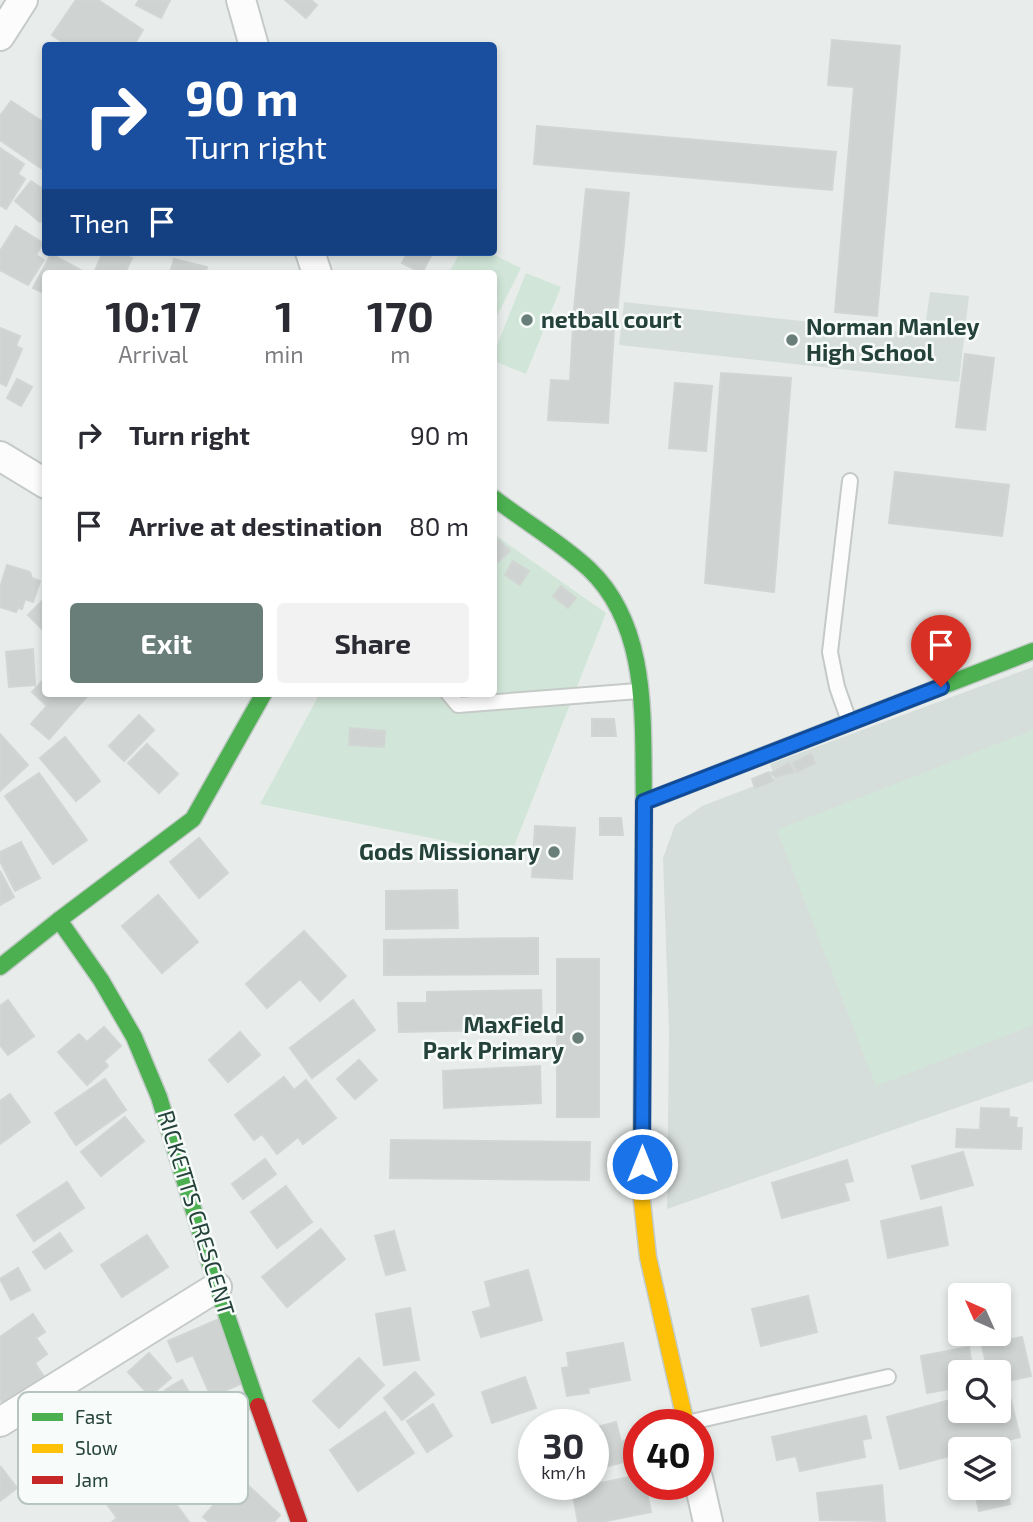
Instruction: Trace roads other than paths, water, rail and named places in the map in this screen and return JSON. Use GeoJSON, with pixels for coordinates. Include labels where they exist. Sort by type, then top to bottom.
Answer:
{"type":"FeatureCollection","features":[{"type":"Feature","properties":{"kind":"street"},"geometry":{"type":"LineString","coordinates":[[0,36],[23,0]]}},
{"type":"Feature","properties":{"kind":"street"},"geometry":{"type":"LineString","coordinates":[[241,0],[253,42]]}},
{"type":"Feature","properties":{"kind":"street"},"geometry":{"type":"LineString","coordinates":[[0,456],[42,482]]}},
{"type":"Feature","properties":{"kind":"street"},"geometry":{"type":"LineString","coordinates":[[497,500],[589,569],[612,596],[628,627],[639,691],[644,802],[642,1192],[648,1257],[683,1409]]}},
{"type":"Feature","properties":{"kind":"street"},"geometry":{"type":"LineString","coordinates":[[644,802],[1033,651]]}},
{"type":"Feature","properties":{"kind":"street"},"geometry":{"type":"LineString","coordinates":[[0,967],[193,819],[262,697]]}},
{"type":"Feature","properties":{"kind":"street","name":"RICKETTS CRESCENT"},"geometry":{"type":"LineString","coordinates":[[60,920],[102,980],[134,1037],[159,1097],[217,1287],[299,1522]]}},
{"type":"Feature","properties":{"kind":"street"},"geometry":{"type":"LineString","coordinates":[[48,1392],[217,1287]]}},
{"type":"Feature","properties":{"kind":"street"},"geometry":{"type":"LineString","coordinates":[[0,1422],[18,1411]]}},
{"type":"Feature","properties":{"kind":"street"},"geometry":{"type":"LineString","coordinates":[[703,1500],[708,1522]]}},
{"type":"Feature","properties":{"kind":"lane"},"geometry":{"type":"LineString","coordinates":[[849,722],[837,687],[831,652],[850,481]]}},
{"type":"Feature","properties":{"kind":"lane"},"geometry":{"type":"LineString","coordinates":[[451,697],[458,705],[639,691]]}},
{"type":"Feature","properties":{"kind":"lane"},"geometry":{"type":"LineString","coordinates":[[714,1417],[888,1377]]}},
{"type":"Feature","properties":{"kind":"place","name":"netball court"},"geometry":{"type":"Point","coordinates":[527,320]}},
{"type":"Feature","properties":{"kind":"place","name":"Norman Manley High School"},"geometry":{"type":"Point","coordinates":[792,340]}},
{"type":"Feature","properties":{"kind":"place","name":"Gods Missionary"},"geometry":{"type":"Point","coordinates":[554,852]}},
{"type":"Feature","properties":{"kind":"place","name":"MaxField Park Primary"},"geometry":{"type":"Point","coordinates":[578,1038]}}]}
